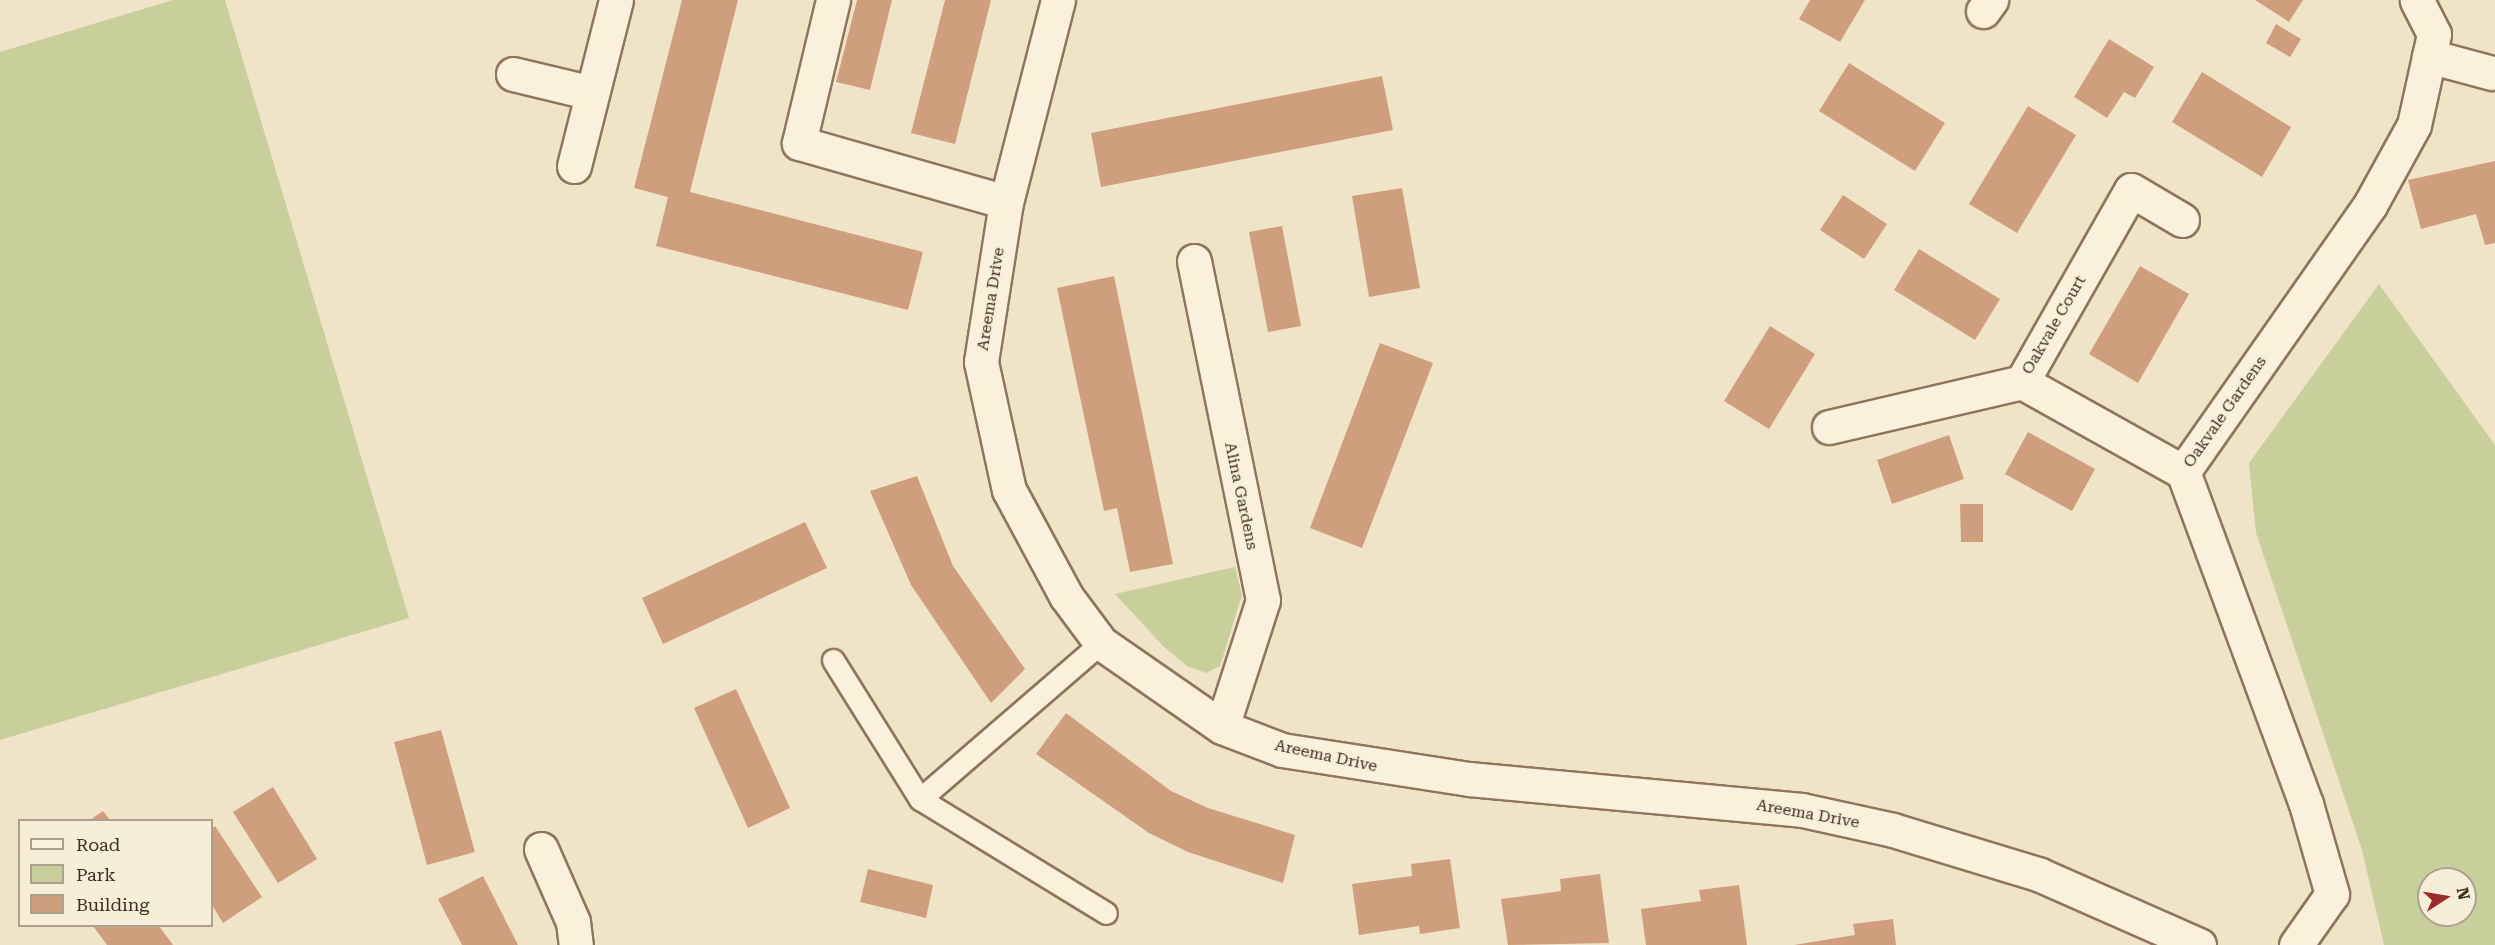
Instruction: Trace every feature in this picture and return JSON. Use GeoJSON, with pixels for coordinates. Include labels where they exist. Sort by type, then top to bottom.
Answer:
{"type":"FeatureCollection","features":[{"type":"Feature","properties":{"kind":"street"},"geometry":{"type":"LineString","coordinates":[[574,166],[616,0]]}},
{"type":"Feature","properties":{"kind":"street"},"geometry":{"type":"LineString","coordinates":[[833,0],[799,143],[1006,202]]}},
{"type":"Feature","properties":{"kind":"street","name":"Areema Drive"},"geometry":{"type":"LineString","coordinates":[[1058,0],[1006,202],[981,362],[1009,490],[1066,596],[1101,643],[1222,727],[1282,750],[1368,767],[1802,810],[1893,830],[2038,874],[2199,945]]}},
{"type":"Feature","properties":{"kind":"street","name":"Oakvale Gardens"},"geometry":{"type":"LineString","coordinates":[[2296,945],[2332,894],[2306,804],[2183,472],[2370,205],[2414,125],[2433,34],[2417,0]]}},
{"type":"Feature","properties":{"kind":"street"},"geometry":{"type":"LineString","coordinates":[[2429,56],[2492,73]]}},
{"type":"Feature","properties":{"kind":"street"},"geometry":{"type":"LineString","coordinates":[[513,74],[592,93]]}},
{"type":"Feature","properties":{"kind":"street","name":"Oakvale Court"},"geometry":{"type":"LineString","coordinates":[[2182,220],[2131,190],[2022,382],[2183,472]]}},
{"type":"Feature","properties":{"kind":"street","name":"Alina Gardens"},"geometry":{"type":"LineString","coordinates":[[1194,261],[1263,600],[1222,727]]}},
{"type":"Feature","properties":{"kind":"street"},"geometry":{"type":"LineString","coordinates":[[1828,427],[2022,382]]}},
{"type":"Feature","properties":{"kind":"street"},"geometry":{"type":"LineString","coordinates":[[541,849],[573,922],[576,945]]}},
{"type":"Feature","properties":{"kind":"lane"},"geometry":{"type":"LineString","coordinates":[[920,799],[1101,643]]}},
{"type":"Feature","properties":{"kind":"lane"},"geometry":{"type":"LineString","coordinates":[[832,660],[920,799],[1106,913]]}},
{"type":"Feature","properties":{"kind":"green space"},"geometry":{"type":"Polygon","coordinates":[[[173,0],[225,0],[409,618],[0,740],[0,52],[173,0]]]}},
{"type":"Feature","properties":{"kind":"green space"},"geometry":{"type":"Polygon","coordinates":[[[2379,284],[2495,445],[2495,945],[2384,945],[2362,850],[2256,533],[2249,463],[2379,284]]]}},
{"type":"Feature","properties":{"kind":"green space"},"geometry":{"type":"Polygon","coordinates":[[[1235,567],[1242,595],[1220,666],[1206,673],[1187,666],[1164,647],[1115,594],[1235,567]]]}},
{"type":"Feature","properties":{"kind":"building"},"geometry":{"type":"Polygon","coordinates":[[[682,0],[738,0],[690,192],[923,252],[908,310],[656,246],[668,197],[634,188],[682,0]]]}},
{"type":"Feature","properties":{"kind":"building"},"geometry":{"type":"Polygon","coordinates":[[[857,0],[892,0],[870,90],[836,82],[857,0]]]}},
{"type":"Feature","properties":{"kind":"building"},"geometry":{"type":"Polygon","coordinates":[[[945,0],[991,0],[955,144],[911,133],[945,0]]]}},
{"type":"Feature","properties":{"kind":"building"},"geometry":{"type":"Polygon","coordinates":[[[1810,0],[1865,0],[1840,42],[1799,19],[1810,0]]]}},
{"type":"Feature","properties":{"kind":"building"},"geometry":{"type":"Polygon","coordinates":[[[2255,0],[2303,0],[2289,22],[2255,0]]]}},
{"type":"Feature","properties":{"kind":"building"},"geometry":{"type":"Polygon","coordinates":[[[2276,24],[2301,39],[2290,57],[2266,43],[2276,24]]]}},
{"type":"Feature","properties":{"kind":"building"},"geometry":{"type":"Polygon","coordinates":[[[2109,39],[2154,67],[2135,98],[2124,92],[2107,118],[2074,97],[2109,39]]]}},
{"type":"Feature","properties":{"kind":"building"},"geometry":{"type":"Polygon","coordinates":[[[1849,63],[1945,123],[1915,171],[1819,111],[1849,63]]]}},
{"type":"Feature","properties":{"kind":"building"},"geometry":{"type":"Polygon","coordinates":[[[2202,72],[2291,127],[2262,177],[2172,122],[2202,72]]]}},
{"type":"Feature","properties":{"kind":"building"},"geometry":{"type":"Polygon","coordinates":[[[1382,76],[1393,130],[1101,187],[1091,133],[1382,76]]]}},
{"type":"Feature","properties":{"kind":"building"},"geometry":{"type":"Polygon","coordinates":[[[2028,106],[2076,135],[2017,233],[1969,204],[2028,106]]]}},
{"type":"Feature","properties":{"kind":"building"},"geometry":{"type":"Polygon","coordinates":[[[2495,161],[2495,243],[2485,245],[2476,214],[2421,229],[2408,180],[2495,161]]]}},
{"type":"Feature","properties":{"kind":"building"},"geometry":{"type":"Polygon","coordinates":[[[1402,188],[1420,288],[1369,297],[1352,196],[1402,188]]]}},
{"type":"Feature","properties":{"kind":"building"},"geometry":{"type":"Polygon","coordinates":[[[1843,195],[1887,224],[1864,259],[1820,230],[1843,195]]]}},
{"type":"Feature","properties":{"kind":"building"},"geometry":{"type":"Polygon","coordinates":[[[1282,226],[1301,326],[1268,332],[1249,232],[1282,226]]]}},
{"type":"Feature","properties":{"kind":"building"},"geometry":{"type":"Polygon","coordinates":[[[1919,249],[2000,299],[1975,340],[1894,290],[1919,249]]]}},
{"type":"Feature","properties":{"kind":"building"},"geometry":{"type":"Polygon","coordinates":[[[2140,266],[2189,294],[2138,383],[2089,354],[2140,266]]]}},
{"type":"Feature","properties":{"kind":"building"},"geometry":{"type":"Polygon","coordinates":[[[1114,276],[1173,564],[1130,572],[1117,508],[1104,511],[1057,288],[1114,276]]]}},
{"type":"Feature","properties":{"kind":"building"},"geometry":{"type":"Polygon","coordinates":[[[1770,326],[1815,354],[1769,429],[1724,401],[1770,326]]]}},
{"type":"Feature","properties":{"kind":"building"},"geometry":{"type":"Polygon","coordinates":[[[1380,343],[1433,363],[1362,548],[1310,528],[1380,343]]]}},
{"type":"Feature","properties":{"kind":"building"},"geometry":{"type":"Polygon","coordinates":[[[2028,432],[2095,469],[2072,511],[2005,474],[2028,432]]]}},
{"type":"Feature","properties":{"kind":"building"},"geometry":{"type":"Polygon","coordinates":[[[1949,435],[1964,479],[1892,504],[1877,460],[1949,435]]]}},
{"type":"Feature","properties":{"kind":"building"},"geometry":{"type":"Polygon","coordinates":[[[917,476],[953,566],[1025,669],[991,703],[911,585],[870,491],[917,476]]]}},
{"type":"Feature","properties":{"kind":"building"},"geometry":{"type":"Polygon","coordinates":[[[1960,504],[1983,504],[1983,542],[1961,542],[1960,504]]]}},
{"type":"Feature","properties":{"kind":"building"},"geometry":{"type":"Polygon","coordinates":[[[805,522],[827,568],[663,644],[642,598],[805,522]]]}},
{"type":"Feature","properties":{"kind":"building"},"geometry":{"type":"Polygon","coordinates":[[[736,689],[790,808],[748,828],[694,708],[736,689]]]}},
{"type":"Feature","properties":{"kind":"building"},"geometry":{"type":"Polygon","coordinates":[[[1066,713],[1171,791],[1208,808],[1295,835],[1283,883],[1188,852],[1149,833],[1036,754],[1066,713]]]}},
{"type":"Feature","properties":{"kind":"building"},"geometry":{"type":"Polygon","coordinates":[[[441,730],[475,852],[427,865],[394,742],[441,730]]]}},
{"type":"Feature","properties":{"kind":"building"},"geometry":{"type":"Polygon","coordinates":[[[273,787],[317,859],[278,883],[233,812],[273,787]]]}},
{"type":"Feature","properties":{"kind":"building"},"geometry":{"type":"Polygon","coordinates":[[[103,811],[109,819],[91,819],[103,811]]]}},
{"type":"Feature","properties":{"kind":"building"},"geometry":{"type":"Polygon","coordinates":[[[215,826],[262,897],[223,923],[213,907],[213,827],[215,826]]]}},
{"type":"Feature","properties":{"kind":"building"},"geometry":{"type":"Polygon","coordinates":[[[1450,859],[1460,928],[1420,934],[1419,926],[1359,935],[1352,884],[1412,876],[1411,864],[1450,859]]]}},
{"type":"Feature","properties":{"kind":"building"},"geometry":{"type":"Polygon","coordinates":[[[868,869],[933,885],[926,918],[860,902],[868,869]]]}},
{"type":"Feature","properties":{"kind":"building"},"geometry":{"type":"Polygon","coordinates":[[[1600,874],[1609,943],[1508,945],[1501,899],[1561,891],[1560,879],[1600,874]]]}},
{"type":"Feature","properties":{"kind":"building"},"geometry":{"type":"Polygon","coordinates":[[[483,876],[518,945],[462,945],[438,899],[483,876]]]}},
{"type":"Feature","properties":{"kind":"building"},"geometry":{"type":"Polygon","coordinates":[[[1739,885],[1747,945],[1646,945],[1641,909],[1701,901],[1699,890],[1739,885]]]}},
{"type":"Feature","properties":{"kind":"building"},"geometry":{"type":"Polygon","coordinates":[[[1893,919],[1896,945],[1794,945],[1855,935],[1853,924],[1893,919]]]}},
{"type":"Feature","properties":{"kind":"building"},"geometry":{"type":"Polygon","coordinates":[[[94,927],[160,927],[173,945],[107,945],[94,927]]]}}]}
